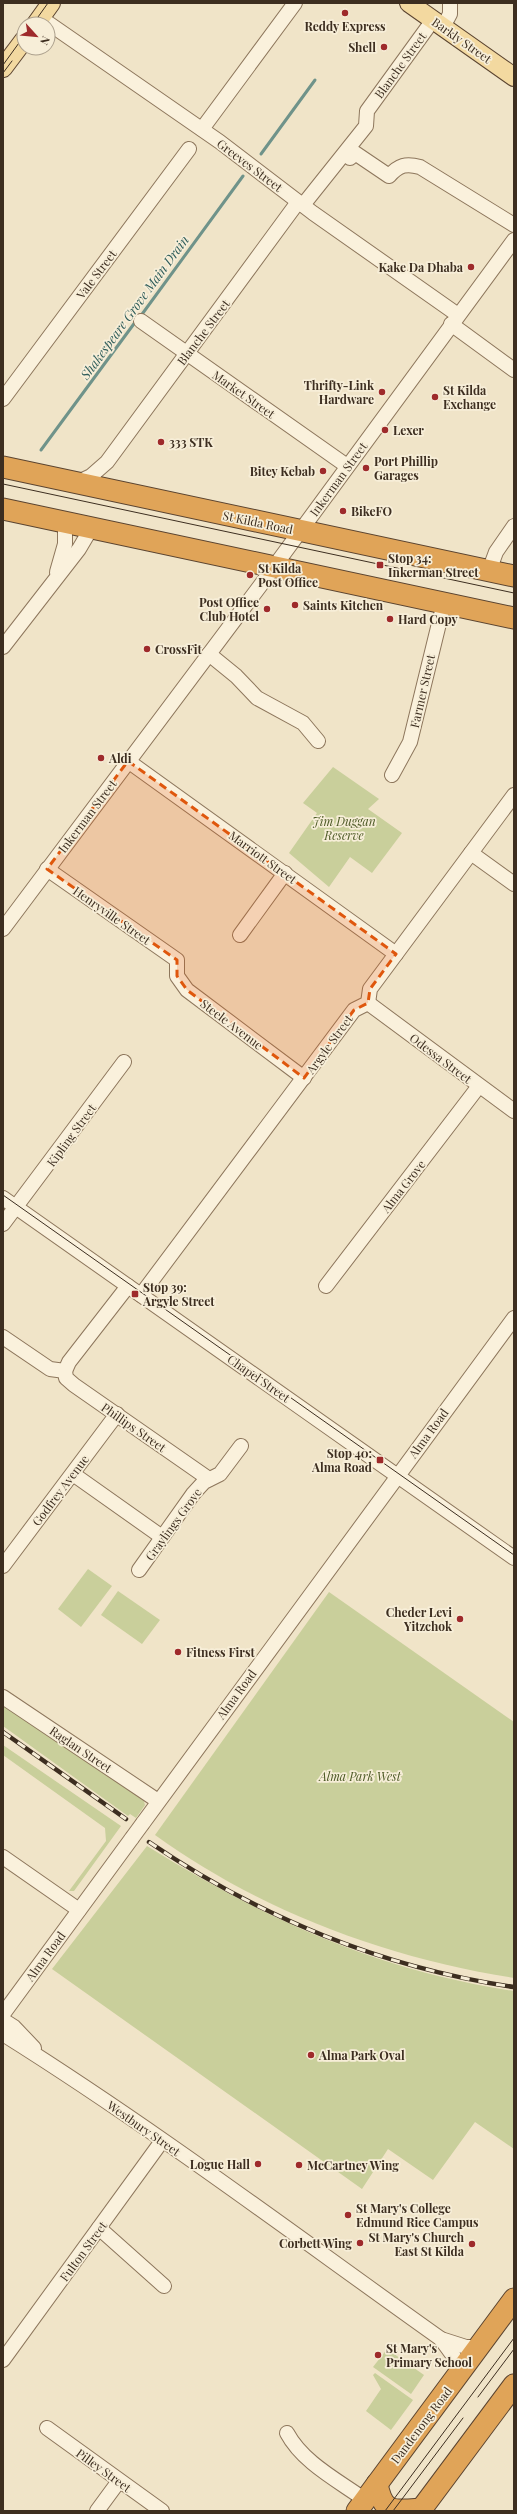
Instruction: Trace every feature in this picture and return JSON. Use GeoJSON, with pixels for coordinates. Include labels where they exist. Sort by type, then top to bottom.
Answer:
{"type":"FeatureCollection","features":[{"type":"Feature","properties":{"kind":"highway","name":"St Kilda Road"},"geometry":{"type":"LineString","coordinates":[[3,467],[514,576]]}},
{"type":"Feature","properties":{"kind":"highway"},"geometry":{"type":"LineString","coordinates":[[3,509],[514,618]]}},
{"type":"Feature","properties":{"kind":"highway","name":"Dandenong Road"},"geometry":{"type":"LineString","coordinates":[[366,2498],[514,2300]]}},
{"type":"Feature","properties":{"kind":"highway"},"geometry":{"type":"LineString","coordinates":[[366,2498],[380,2499],[387,2508],[397,2511],[421,2510],[511,2394]]}},
{"type":"Feature","properties":{"kind":"main road"},"geometry":{"type":"LineString","coordinates":[[42,16],[51,3]]}},
{"type":"Feature","properties":{"kind":"main road","name":"Barkly Street"},"geometry":{"type":"LineString","coordinates":[[409,3],[514,77]]}},
{"type":"Feature","properties":{"kind":"main road"},"geometry":{"type":"LineString","coordinates":[[3,68],[16,51]]}},
{"type":"Feature","properties":{"kind":"street"},"geometry":{"type":"LineString","coordinates":[[202,129],[295,3]]}},
{"type":"Feature","properties":{"kind":"street","name":"Blanche Street"},"geometry":{"type":"LineString","coordinates":[[76,483],[91,476],[107,462],[186,354],[301,203],[366,126],[367,111],[438,23],[450,14],[450,3]]}},
{"type":"Feature","properties":{"kind":"street","name":"Greeves Street"},"geometry":{"type":"LineString","coordinates":[[56,33],[202,129],[301,203],[418,286],[455,320],[514,370]]}},
{"type":"Feature","properties":{"kind":"street","name":"Vale Street"},"geometry":{"type":"LineString","coordinates":[[3,399],[189,149]]}},
{"type":"Feature","properties":{"kind":"street"},"geometry":{"type":"LineString","coordinates":[[350,158],[355,153],[389,176],[397,167],[409,164],[420,167],[514,225]]}},
{"type":"Feature","properties":{"kind":"street","name":"Inkerman Street"},"geometry":{"type":"LineString","coordinates":[[3,928],[209,654],[514,240]]}},
{"type":"Feature","properties":{"kind":"street","name":"Market Street"},"geometry":{"type":"LineString","coordinates":[[141,321],[347,466]]}},
{"type":"Feature","properties":{"kind":"street"},"geometry":{"type":"LineString","coordinates":[[107,462],[104,476],[110,491]]}},
{"type":"Feature","properties":{"kind":"street"},"geometry":{"type":"LineString","coordinates":[[55,578],[65,544],[65,522]]}},
{"type":"Feature","properties":{"kind":"street"},"geometry":{"type":"LineString","coordinates":[[489,571],[496,552],[514,526]]}},
{"type":"Feature","properties":{"kind":"street"},"geometry":{"type":"LineString","coordinates":[[3,647],[79,549],[92,527]]}},
{"type":"Feature","properties":{"kind":"street","name":"Farmer Street"},"geometry":{"type":"LineString","coordinates":[[392,775],[410,742],[444,603]]}},
{"type":"Feature","properties":{"kind":"street"},"geometry":{"type":"LineString","coordinates":[[209,654],[236,676],[257,698],[303,723],[318,741]]}},
{"type":"Feature","properties":{"kind":"street","name":"Marriott Street"},"geometry":{"type":"LineString","coordinates":[[128,761],[396,954]]}},
{"type":"Feature","properties":{"kind":"street"},"geometry":{"type":"LineString","coordinates":[[368,1003],[370,989],[514,795]]}},
{"type":"Feature","properties":{"kind":"street"},"geometry":{"type":"LineString","coordinates":[[471,853],[514,884]]}},
{"type":"Feature","properties":{"kind":"street","name":"Henryville Street"},"geometry":{"type":"LineString","coordinates":[[47,869],[176,960]]}},
{"type":"Feature","properties":{"kind":"street"},"geometry":{"type":"LineString","coordinates":[[240,936],[285,873]]}},
{"type":"Feature","properties":{"kind":"street","name":"Steele Avenue"},"geometry":{"type":"LineString","coordinates":[[176,960],[177,976],[187,990],[304,1078]]}},
{"type":"Feature","properties":{"kind":"street","name":"Argyle Street"},"geometry":{"type":"LineString","coordinates":[[141,1295],[354,1010],[368,1003]]}},
{"type":"Feature","properties":{"kind":"street","name":"Odessa Street"},"geometry":{"type":"LineString","coordinates":[[368,1003],[514,1111]]}},
{"type":"Feature","properties":{"kind":"street","name":"Kipling Street"},"geometry":{"type":"LineString","coordinates":[[3,1224],[124,1062]]}},
{"type":"Feature","properties":{"kind":"street","name":"Alma Grove"},"geometry":{"type":"LineString","coordinates":[[326,1286],[479,1086]]}},
{"type":"Feature","properties":{"kind":"street","name":"Chapel Street"},"geometry":{"type":"LineString","coordinates":[[3,1198],[514,1558]]}},
{"type":"Feature","properties":{"kind":"street"},"geometry":{"type":"LineString","coordinates":[[3,1337],[50,1369],[65,1371],[69,1362],[128,1286]]}},
{"type":"Feature","properties":{"kind":"street","name":"Alma Road"},"geometry":{"type":"LineString","coordinates":[[3,2014],[397,1475],[514,1318]]}},
{"type":"Feature","properties":{"kind":"street","name":"Phillips Street"},"geometry":{"type":"LineString","coordinates":[[65,1371],[69,1381],[209,1479]]}},
{"type":"Feature","properties":{"kind":"street","name":"Godfrey Avenue"},"geometry":{"type":"LineString","coordinates":[[3,1566],[117,1414]]}},
{"type":"Feature","properties":{"kind":"street","name":"Graylings Grove"},"geometry":{"type":"LineString","coordinates":[[139,1570],[193,1494],[209,1479],[220,1474],[241,1446]]}},
{"type":"Feature","properties":{"kind":"street"},"geometry":{"type":"LineString","coordinates":[[73,1474],[162,1537]]}},
{"type":"Feature","properties":{"kind":"street","name":"Raglan Street"},"geometry":{"type":"LineString","coordinates":[[3,1697],[158,1801]]}},
{"type":"Feature","properties":{"kind":"street"},"geometry":{"type":"LineString","coordinates":[[3,1857],[79,1910]]}},
{"type":"Feature","properties":{"kind":"street","name":"Westbury Street"},"geometry":{"type":"LineString","coordinates":[[3,2020],[17,2030],[42,2058]]}},
{"type":"Feature","properties":{"kind":"street","name":"Westbury Street"},"geometry":{"type":"LineString","coordinates":[[3,2034],[42,2058],[162,2141],[440,2339],[463,2369]]}},
{"type":"Feature","properties":{"kind":"street","name":"Fulton Street"},"geometry":{"type":"LineString","coordinates":[[3,2360],[162,2141]]}},
{"type":"Feature","properties":{"kind":"street"},"geometry":{"type":"LineString","coordinates":[[99,2228],[164,2286]]}},
{"type":"Feature","properties":{"kind":"street","name":"Westbury Street"},"geometry":{"type":"LineString","coordinates":[[440,2339],[466,2346],[479,2347]]}},
{"type":"Feature","properties":{"kind":"street","name":"Pilley Street"},"geometry":{"type":"LineString","coordinates":[[47,2428],[162,2511]]}},
{"type":"Feature","properties":{"kind":"street"},"geometry":{"type":"LineString","coordinates":[[288,2434],[292,2443],[305,2456],[366,2498]]}},
{"type":"Feature","properties":{"kind":"street"},"geometry":{"type":"LineString","coordinates":[[97,2511],[119,2481]]}},
{"type":"Feature","properties":{"kind":"highlighted area"},"geometry":{"type":"Polygon","coordinates":[[[128,761],[396,954],[370,989],[368,1003],[354,1010],[304,1078],[187,990],[177,976],[177,960],[47,869],[128,761]]]}},
{"type":"Feature","properties":{"kind":"green space","name":"Jim Duggan Reserve"},"geometry":{"type":"Polygon","coordinates":[[[333,767],[379,799],[368,809],[402,833],[372,873],[350,857],[329,887],[289,853],[317,813],[303,803],[333,767]]]}},
{"type":"Feature","properties":{"kind":"green space"},"geometry":{"type":"Polygon","coordinates":[[[88,1569],[112,1586],[81,1627],[58,1609],[88,1569]]]}},
{"type":"Feature","properties":{"kind":"green space"},"geometry":{"type":"Polygon","coordinates":[[[118,1591],[160,1620],[142,1644],[101,1615],[118,1591]]]}},
{"type":"Feature","properties":{"kind":"green space","name":"Alma Park West"},"geometry":{"type":"Polygon","coordinates":[[[329,1592],[514,1722],[514,1978],[419,1958],[326,1928],[238,1887],[195,1862],[155,1835],[329,1592]]]}},
{"type":"Feature","properties":{"kind":"green space"},"geometry":{"type":"Polygon","coordinates":[[[3,1703],[143,1798],[145,1805],[136,1818],[130,1814],[128,1816],[3,1726],[3,1703]]]}},
{"type":"Feature","properties":{"kind":"green space"},"geometry":{"type":"Polygon","coordinates":[[[3,1745],[121,1826],[74,1891],[69,1891],[106,1841],[105,1828],[3,1755],[3,1745]]]}},
{"type":"Feature","properties":{"kind":"green space"},"geometry":{"type":"Polygon","coordinates":[[[147,1846],[235,1896],[278,1918],[323,1938],[368,1955],[415,1970],[463,1982],[514,1991],[514,2149],[475,2122],[433,2180],[388,2149],[362,2189],[52,1969],[147,1846]]]}},
{"type":"Feature","properties":{"kind":"green space"},"geometry":{"type":"Polygon","coordinates":[[[387,2349],[424,2375],[411,2394],[373,2367],[387,2349]]]}},
{"type":"Feature","properties":{"kind":"green space"},"geometry":{"type":"Polygon","coordinates":[[[375,2373],[413,2400],[391,2430],[366,2411],[381,2389],[373,2375],[375,2373]]]}},
{"type":"Feature","properties":{"kind":"waterway","name":"Shakespeare Grove Main Drain"},"geometry":{"type":"LineString","coordinates":[[261,154],[315,80]]}},
{"type":"Feature","properties":{"kind":"waterway","name":"Shakespeare Grove Main Drain"},"geometry":{"type":"LineString","coordinates":[[140,317],[243,176]]}},
{"type":"Feature","properties":{"kind":"waterway","name":"Shakespeare Grove Main Drain"},"geometry":{"type":"LineString","coordinates":[[41,450],[136,321]]}},
{"type":"Feature","properties":{"kind":"tram line"},"geometry":{"type":"LineString","coordinates":[[39,16],[48,3]]}},
{"type":"Feature","properties":{"kind":"tram line"},"geometry":{"type":"LineString","coordinates":[[3,65],[16,47]]}},
{"type":"Feature","properties":{"kind":"tram line"},"geometry":{"type":"LineString","coordinates":[[3,73],[12,61]]}},
{"type":"Feature","properties":{"kind":"tram line"},"geometry":{"type":"LineString","coordinates":[[3,484],[514,593]]}},
{"type":"Feature","properties":{"kind":"tram line"},"geometry":{"type":"LineString","coordinates":[[3,1195],[514,1555]]}},
{"type":"Feature","properties":{"kind":"tram line"},"geometry":{"type":"LineString","coordinates":[[385,2511],[514,2338]]}},
{"type":"Feature","properties":{"kind":"tram line"},"geometry":{"type":"LineString","coordinates":[[478,2397],[514,2349]]}},
{"type":"Feature","properties":{"kind":"tram line"},"geometry":{"type":"LineString","coordinates":[[393,2511],[463,2418]]}},
{"type":"Feature","properties":{"kind":"railway"},"geometry":{"type":"LineString","coordinates":[[3,1732],[126,1819]]}},
{"type":"Feature","properties":{"kind":"railway"},"geometry":{"type":"LineString","coordinates":[[149,1842],[234,1894],[278,1916],[324,1936],[370,1953],[417,1967],[514,1987]]}},
{"type":"Feature","properties":{"kind":"place","name":"Reddy Express"},"geometry":{"type":"Point","coordinates":[345,13]}},
{"type":"Feature","properties":{"kind":"place","name":"Shell"},"geometry":{"type":"Point","coordinates":[384,47]}},
{"type":"Feature","properties":{"kind":"place","name":"Kake Da Dhaba"},"geometry":{"type":"Point","coordinates":[471,267]}},
{"type":"Feature","properties":{"kind":"place","name":"Thrifty-Link Hardware"},"geometry":{"type":"Point","coordinates":[382,392]}},
{"type":"Feature","properties":{"kind":"place","name":"St Kilda Exchange"},"geometry":{"type":"Point","coordinates":[435,397]}},
{"type":"Feature","properties":{"kind":"place","name":"Lexer"},"geometry":{"type":"Point","coordinates":[385,430]}},
{"type":"Feature","properties":{"kind":"place","name":"333 STK"},"geometry":{"type":"Point","coordinates":[161,442]}},
{"type":"Feature","properties":{"kind":"place","name":"Port Phillip Garages"},"geometry":{"type":"Point","coordinates":[366,468]}},
{"type":"Feature","properties":{"kind":"place","name":"Bitey Kebab"},"geometry":{"type":"Point","coordinates":[323,471]}},
{"type":"Feature","properties":{"kind":"place","name":"BikeFO"},"geometry":{"type":"Point","coordinates":[343,511]}},
{"type":"Feature","properties":{"kind":"place","name":"Stop 34: Inkerman Street"},"geometry":{"type":"Point","coordinates":[380,565]}},
{"type":"Feature","properties":{"kind":"place","name":"St Kilda Post Office"},"geometry":{"type":"Point","coordinates":[250,575]}},
{"type":"Feature","properties":{"kind":"place","name":"Saints Kitchen"},"geometry":{"type":"Point","coordinates":[295,605]}},
{"type":"Feature","properties":{"kind":"place","name":"Post Office Club Hotel"},"geometry":{"type":"Point","coordinates":[267,609]}},
{"type":"Feature","properties":{"kind":"place","name":"Hard Copy"},"geometry":{"type":"Point","coordinates":[390,619]}},
{"type":"Feature","properties":{"kind":"place","name":"CrossFit"},"geometry":{"type":"Point","coordinates":[147,649]}},
{"type":"Feature","properties":{"kind":"place","name":"Aldi"},"geometry":{"type":"Point","coordinates":[101,758]}},
{"type":"Feature","properties":{"kind":"place","name":"Stop 39: Argyle Street"},"geometry":{"type":"Point","coordinates":[135,1294]}},
{"type":"Feature","properties":{"kind":"place","name":"Stop 40: Alma Road"},"geometry":{"type":"Point","coordinates":[380,1460]}},
{"type":"Feature","properties":{"kind":"place","name":"Cheder Levi Yitzchok"},"geometry":{"type":"Point","coordinates":[460,1619]}},
{"type":"Feature","properties":{"kind":"place","name":"Fitness First"},"geometry":{"type":"Point","coordinates":[178,1652]}},
{"type":"Feature","properties":{"kind":"place","name":"Alma Park Oval"},"geometry":{"type":"Point","coordinates":[311,2055]}},
{"type":"Feature","properties":{"kind":"place","name":"Logue Hall"},"geometry":{"type":"Point","coordinates":[258,2164]}},
{"type":"Feature","properties":{"kind":"place","name":"McCartney Wing"},"geometry":{"type":"Point","coordinates":[299,2165]}},
{"type":"Feature","properties":{"kind":"place","name":"St Mary's College Edmund Rice Campus"},"geometry":{"type":"Point","coordinates":[348,2215]}},
{"type":"Feature","properties":{"kind":"place","name":"Corbett Wing"},"geometry":{"type":"Point","coordinates":[360,2243]}},
{"type":"Feature","properties":{"kind":"place","name":"St Mary's Church East St Kilda"},"geometry":{"type":"Point","coordinates":[472,2244]}},
{"type":"Feature","properties":{"kind":"place","name":"St Mary's Primary School"},"geometry":{"type":"Point","coordinates":[378,2355]}}]}
